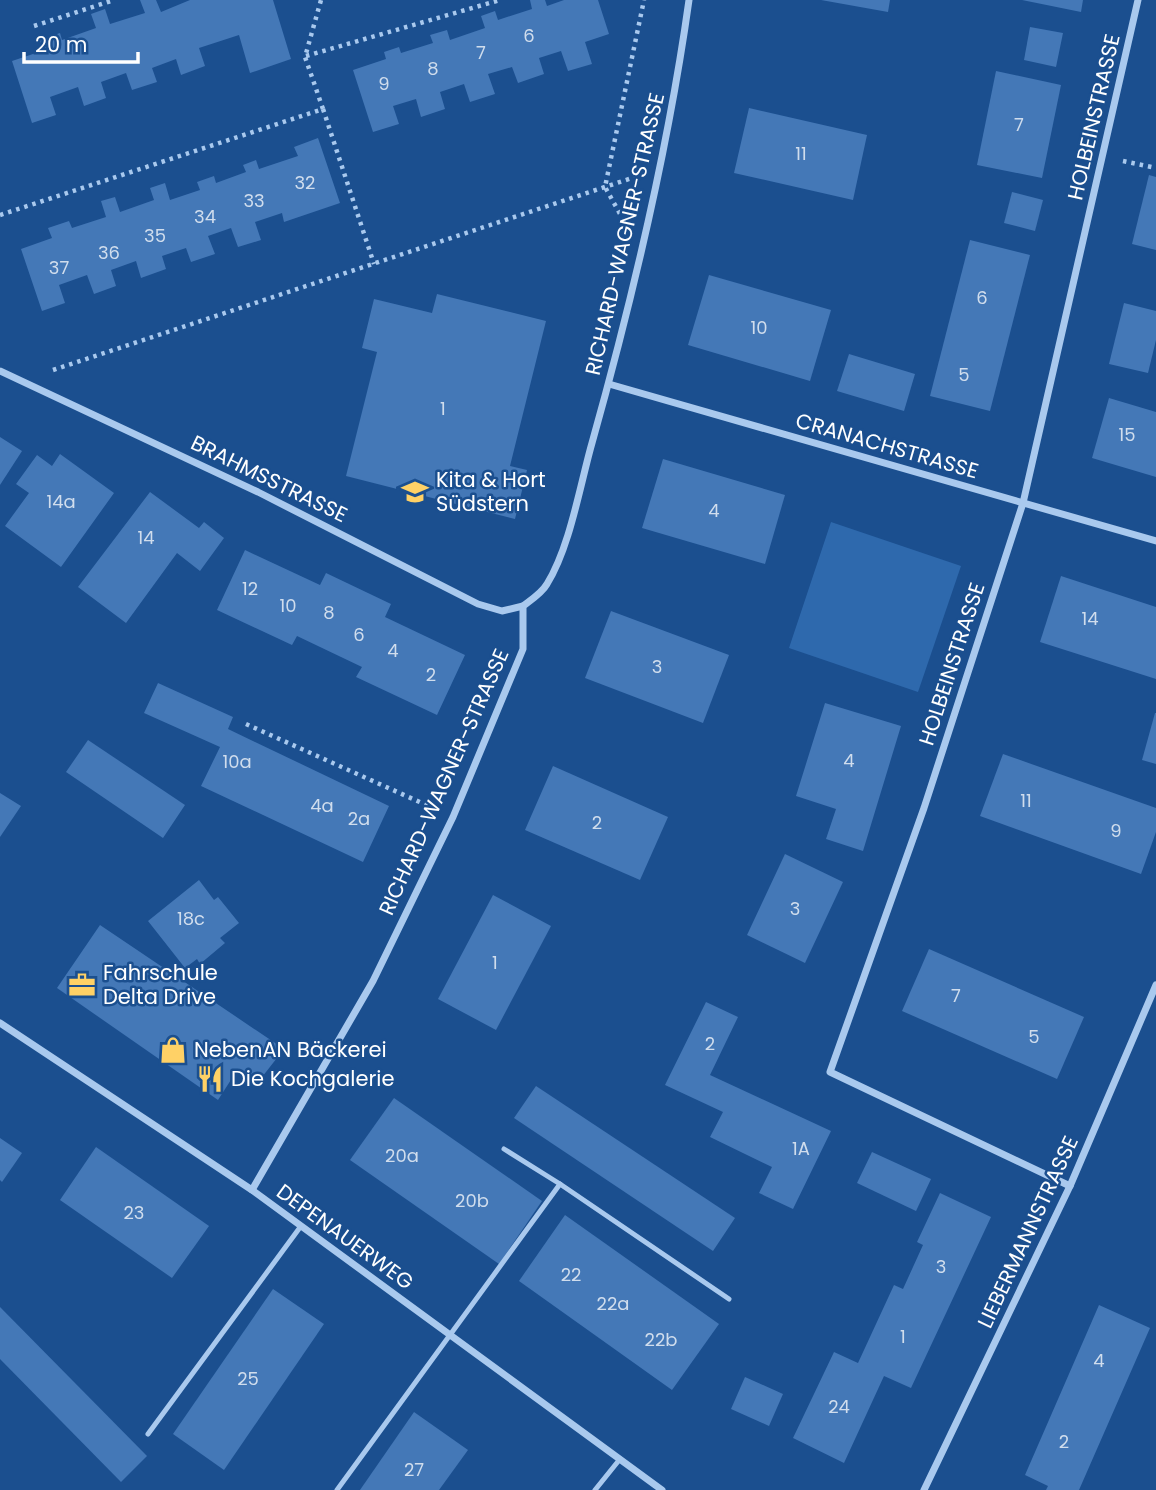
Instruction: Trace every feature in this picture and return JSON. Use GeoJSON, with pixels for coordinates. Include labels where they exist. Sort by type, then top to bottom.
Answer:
{"type":"FeatureCollection","features":[{"type":"Feature","properties":{"kind":"street","name":"RICHARD-WAGNER-STRASSE"},"geometry":{"type":"LineString","coordinates":[[252,1190],[373,981],[453,817],[523,649],[523,606],[546,586],[562,552],[609,384],[641,252],[679,74],[689,0]]}},
{"type":"Feature","properties":{"kind":"street","name":"HOLBEINSTRASSE"},"geometry":{"type":"LineString","coordinates":[[1070,1186],[830,1072],[924,808],[1023,503],[1138,0]]}},
{"type":"Feature","properties":{"kind":"street","name":"BRAHMSSTRASSE"},"geometry":{"type":"LineString","coordinates":[[0,371],[258,492],[478,604],[502,611],[523,606]]}},
{"type":"Feature","properties":{"kind":"street","name":"CRANACHSTRASSE"},"geometry":{"type":"LineString","coordinates":[[609,384],[1156,541]]}},
{"type":"Feature","properties":{"kind":"street","name":"LIEBERMANNSTRASSE"},"geometry":{"type":"LineString","coordinates":[[924,1490],[1070,1186],[1156,985]]}},
{"type":"Feature","properties":{"kind":"street","name":"DEPENAUERWEG"},"geometry":{"type":"LineString","coordinates":[[0,1023],[252,1190],[662,1490]]}},
{"type":"Feature","properties":{"kind":"lane"},"geometry":{"type":"LineString","coordinates":[[504,1149],[729,1299]]}},
{"type":"Feature","properties":{"kind":"lane"},"geometry":{"type":"LineString","coordinates":[[337,1490],[560,1184]]}},
{"type":"Feature","properties":{"kind":"lane"},"geometry":{"type":"LineString","coordinates":[[148,1434],[301,1226]]}},
{"type":"Feature","properties":{"kind":"lane"},"geometry":{"type":"LineString","coordinates":[[595,1490],[620,1459]]}},
{"type":"Feature","properties":{"kind":"path"},"geometry":{"type":"LineString","coordinates":[[34,26],[114,0]]}},
{"type":"Feature","properties":{"kind":"path"},"geometry":{"type":"LineString","coordinates":[[321,0],[305,57],[374,264]]}},
{"type":"Feature","properties":{"kind":"path"},"geometry":{"type":"LineString","coordinates":[[305,57],[500,0]]}},
{"type":"Feature","properties":{"kind":"path"},"geometry":{"type":"LineString","coordinates":[[641,252],[605,187],[644,0]]}},
{"type":"Feature","properties":{"kind":"path"},"geometry":{"type":"LineString","coordinates":[[0,215],[323,109]]}},
{"type":"Feature","properties":{"kind":"path"},"geometry":{"type":"LineString","coordinates":[[1104,156],[1156,168]]}},
{"type":"Feature","properties":{"kind":"path"},"geometry":{"type":"LineString","coordinates":[[22,380],[660,168]]}},
{"type":"Feature","properties":{"kind":"path"},"geometry":{"type":"LineString","coordinates":[[246,724],[453,817]]}},
{"type":"Feature","properties":{"kind":"shaded area"},"geometry":{"type":"Polygon","coordinates":[[[831,522],[961,566],[918,692],[789,648],[831,522]]]}},
{"type":"Feature","properties":{"kind":"building"},"geometry":{"type":"Polygon","coordinates":[[[140,0],[156,0],[161,12],[190,0],[273,0],[291,59],[250,73],[239,35],[199,48],[205,66],[181,75],[176,59],[152,68],[157,82],[132,90],[126,73],[101,82],[106,98],[84,106],[78,87],[50,97],[56,115],[32,123],[12,61],[42,51],[39,40],[60,33],[62,40],[96,28],[91,14],[105,9],[110,24],[145,13],[140,0]]]}},
{"type":"Feature","properties":{"kind":"building"},"geometry":{"type":"Polygon","coordinates":[[[530,0],[545,0],[547,6],[564,0],[598,0],[609,34],[585,42],[592,64],[568,71],[561,51],[539,58],[544,74],[518,83],[512,67],[488,74],[495,94],[470,102],[464,84],[440,92],[445,109],[421,117],[416,99],[393,106],[399,124],[373,132],[353,70],[386,59],[384,52],[399,47],[401,53],[433,43],[430,35],[447,30],[450,40],[485,28],[481,16],[495,11],[498,20],[532,9],[530,0]]]}},
{"type":"Feature","properties":{"kind":"building"},"geometry":{"type":"Polygon","coordinates":[[[821,0],[890,0],[888,12],[821,0]]]}},
{"type":"Feature","properties":{"kind":"building"},"geometry":{"type":"Polygon","coordinates":[[[1022,0],[1083,0],[1081,12],[1022,0]]]}},
{"type":"Feature","properties":{"kind":"building"},"geometry":{"type":"Polygon","coordinates":[[[1030,27],[1063,33],[1056,67],[1024,60],[1030,27]]]}},
{"type":"Feature","properties":{"kind":"building"},"geometry":{"type":"Polygon","coordinates":[[[996,71],[1061,85],[1042,178],[977,165],[996,71]]]}},
{"type":"Feature","properties":{"kind":"building"},"geometry":{"type":"Polygon","coordinates":[[[749,108],[867,135],[853,200],[734,173],[749,108]]]}},
{"type":"Feature","properties":{"kind":"building"},"geometry":{"type":"Polygon","coordinates":[[[318,138],[340,203],[284,222],[282,213],[255,222],[261,240],[238,247],[231,228],[208,236],[215,254],[191,262],[186,248],[162,256],[166,269],[141,278],[136,261],[111,270],[116,286],[94,294],[87,275],[59,285],[65,303],[42,311],[21,249],[52,238],[48,228],[69,221],[72,228],[106,217],[101,201],[115,197],[120,212],[154,200],[150,188],[165,183],[170,200],[200,190],[197,182],[214,176],[216,183],[246,172],[243,165],[256,160],[259,169],[298,156],[294,147],[318,138]]]}},
{"type":"Feature","properties":{"kind":"building"},"geometry":{"type":"Polygon","coordinates":[[[1149,175],[1156,177],[1156,250],[1132,244],[1149,175]]]}},
{"type":"Feature","properties":{"kind":"building"},"geometry":{"type":"Polygon","coordinates":[[[1012,192],[1043,200],[1035,231],[1004,223],[1012,192]]]}},
{"type":"Feature","properties":{"kind":"building"},"geometry":{"type":"Polygon","coordinates":[[[970,240],[1030,255],[990,411],[930,396],[970,240]]]}},
{"type":"Feature","properties":{"kind":"building"},"geometry":{"type":"Polygon","coordinates":[[[709,275],[831,310],[810,381],[688,345],[709,275]]]}},
{"type":"Feature","properties":{"kind":"building"},"geometry":{"type":"Polygon","coordinates":[[[437,294],[546,321],[510,466],[527,470],[515,519],[346,476],[377,352],[362,348],[374,299],[432,313],[437,294]]]}},
{"type":"Feature","properties":{"kind":"building"},"geometry":{"type":"Polygon","coordinates":[[[1124,303],[1156,311],[1156,340],[1148,373],[1109,364],[1124,303]]]}},
{"type":"Feature","properties":{"kind":"building"},"geometry":{"type":"Polygon","coordinates":[[[849,354],[915,374],[904,411],[837,391],[849,354]]]}},
{"type":"Feature","properties":{"kind":"building"},"geometry":{"type":"Polygon","coordinates":[[[1109,398],[1156,412],[1156,477],[1092,458],[1109,398]]]}},
{"type":"Feature","properties":{"kind":"building"},"geometry":{"type":"Polygon","coordinates":[[[0,437],[22,451],[0,485],[0,437]]]}},
{"type":"Feature","properties":{"kind":"building"},"geometry":{"type":"Polygon","coordinates":[[[60,454],[114,493],[61,567],[5,526],[29,493],[16,484],[37,455],[52,466],[60,454]]]}},
{"type":"Feature","properties":{"kind":"building"},"geometry":{"type":"Polygon","coordinates":[[[663,459],[785,495],[765,564],[642,528],[663,459]]]}},
{"type":"Feature","properties":{"kind":"building"},"geometry":{"type":"Polygon","coordinates":[[[150,492],[199,528],[204,522],[224,538],[200,571],[177,553],[126,623],[78,587],[150,492]]]}},
{"type":"Feature","properties":{"kind":"building"},"geometry":{"type":"Polygon","coordinates":[[[245,550],[320,585],[326,573],[391,604],[385,617],[465,655],[437,715],[356,677],[362,667],[297,636],[292,645],[217,610],[245,550]]]}},
{"type":"Feature","properties":{"kind":"building"},"geometry":{"type":"Polygon","coordinates":[[[1061,576],[1156,607],[1156,679],[1040,642],[1061,576]]]}},
{"type":"Feature","properties":{"kind":"building"},"geometry":{"type":"Polygon","coordinates":[[[611,611],[729,655],[703,723],[585,678],[611,611]]]}},
{"type":"Feature","properties":{"kind":"building"},"geometry":{"type":"Polygon","coordinates":[[[158,683],[233,717],[228,729],[389,806],[363,862],[201,786],[220,747],[144,713],[158,683]]]}},
{"type":"Feature","properties":{"kind":"building"},"geometry":{"type":"Polygon","coordinates":[[[825,703],[901,726],[863,851],[826,839],[836,809],[796,796],[825,703]]]}},
{"type":"Feature","properties":{"kind":"building"},"geometry":{"type":"Polygon","coordinates":[[[1156,713],[1156,764],[1142,760],[1156,713]]]}},
{"type":"Feature","properties":{"kind":"building"},"geometry":{"type":"Polygon","coordinates":[[[88,740],[185,805],[163,838],[66,772],[88,740]]]}},
{"type":"Feature","properties":{"kind":"building"},"geometry":{"type":"Polygon","coordinates":[[[1003,754],[1156,808],[1156,832],[1141,874],[980,816],[1003,754]]]}},
{"type":"Feature","properties":{"kind":"building"},"geometry":{"type":"Polygon","coordinates":[[[553,766],[668,817],[640,880],[525,830],[553,766]]]}},
{"type":"Feature","properties":{"kind":"building"},"geometry":{"type":"Polygon","coordinates":[[[0,793],[21,806],[0,837],[0,793]]]}},
{"type":"Feature","properties":{"kind":"building"},"geometry":{"type":"Polygon","coordinates":[[[785,854],[843,882],[805,963],[747,935],[785,854]]]}},
{"type":"Feature","properties":{"kind":"building"},"geometry":{"type":"Polygon","coordinates":[[[199,880],[214,900],[218,897],[239,923],[220,938],[225,943],[200,964],[197,959],[185,968],[148,921],[199,880]]]}},
{"type":"Feature","properties":{"kind":"building"},"geometry":{"type":"Polygon","coordinates":[[[493,895],[551,926],[496,1030],[438,999],[493,895]]]}},
{"type":"Feature","properties":{"kind":"building"},"geometry":{"type":"Polygon","coordinates":[[[100,925],[284,1049],[255,1086],[236,1072],[218,1100],[57,988],[100,925]]]}},
{"type":"Feature","properties":{"kind":"building"},"geometry":{"type":"Polygon","coordinates":[[[929,949],[1084,1017],[1057,1079],[902,1011],[929,949]]]}},
{"type":"Feature","properties":{"kind":"building"},"geometry":{"type":"Polygon","coordinates":[[[706,1002],[738,1017],[710,1075],[831,1131],[793,1209],[759,1193],[772,1167],[710,1137],[723,1112],[665,1085],[706,1002]]]}},
{"type":"Feature","properties":{"kind":"building"},"geometry":{"type":"Polygon","coordinates":[[[536,1086],[735,1218],[713,1251],[514,1118],[536,1086]]]}},
{"type":"Feature","properties":{"kind":"building"},"geometry":{"type":"Polygon","coordinates":[[[394,1098],[542,1201],[499,1264],[350,1160],[394,1098]]]}},
{"type":"Feature","properties":{"kind":"building"},"geometry":{"type":"Polygon","coordinates":[[[0,1138],[22,1153],[2,1182],[0,1180],[0,1138]]]}},
{"type":"Feature","properties":{"kind":"building"},"geometry":{"type":"Polygon","coordinates":[[[96,1147],[209,1226],[172,1278],[60,1200],[96,1147]]]}},
{"type":"Feature","properties":{"kind":"building"},"geometry":{"type":"Polygon","coordinates":[[[872,1152],[931,1179],[916,1211],[857,1183],[872,1152]]]}},
{"type":"Feature","properties":{"kind":"building"},"geometry":{"type":"Polygon","coordinates":[[[940,1193],[991,1217],[911,1388],[884,1376],[844,1463],[793,1438],[834,1352],[858,1363],[894,1285],[903,1289],[923,1245],[917,1242],[940,1193]]]}},
{"type":"Feature","properties":{"kind":"building"},"geometry":{"type":"Polygon","coordinates":[[[565,1215],[719,1324],[672,1390],[519,1281],[565,1215]]]}},
{"type":"Feature","properties":{"kind":"building"},"geometry":{"type":"Polygon","coordinates":[[[273,1289],[324,1324],[224,1470],[173,1434],[273,1289]]]}},
{"type":"Feature","properties":{"kind":"building"},"geometry":{"type":"Polygon","coordinates":[[[1099,1305],[1150,1328],[1079,1490],[1046,1490],[1048,1486],[1025,1475],[1099,1305]]]}},
{"type":"Feature","properties":{"kind":"building"},"geometry":{"type":"Polygon","coordinates":[[[0,1307],[147,1456],[121,1482],[0,1359],[0,1307]]]}},
{"type":"Feature","properties":{"kind":"building"},"geometry":{"type":"Polygon","coordinates":[[[745,1377],[783,1394],[769,1426],[731,1409],[745,1377]]]}},
{"type":"Feature","properties":{"kind":"building"},"geometry":{"type":"Polygon","coordinates":[[[414,1412],[468,1450],[439,1490],[360,1490],[414,1412]]]}},
{"type":"Feature","properties":{"kind":"place","name":"Kita & Hort Südstern"},"geometry":{"type":"Point","coordinates":[415,492]}},
{"type":"Feature","properties":{"kind":"place","name":"Fahrschule Delta Drive"},"geometry":{"type":"Point","coordinates":[82,985]}},
{"type":"Feature","properties":{"kind":"place","name":"NebenAN Bäckerei"},"geometry":{"type":"Point","coordinates":[173,1050]}},
{"type":"Feature","properties":{"kind":"place","name":"Die Kochgalerie"},"geometry":{"type":"Point","coordinates":[210,1079]}}]}
